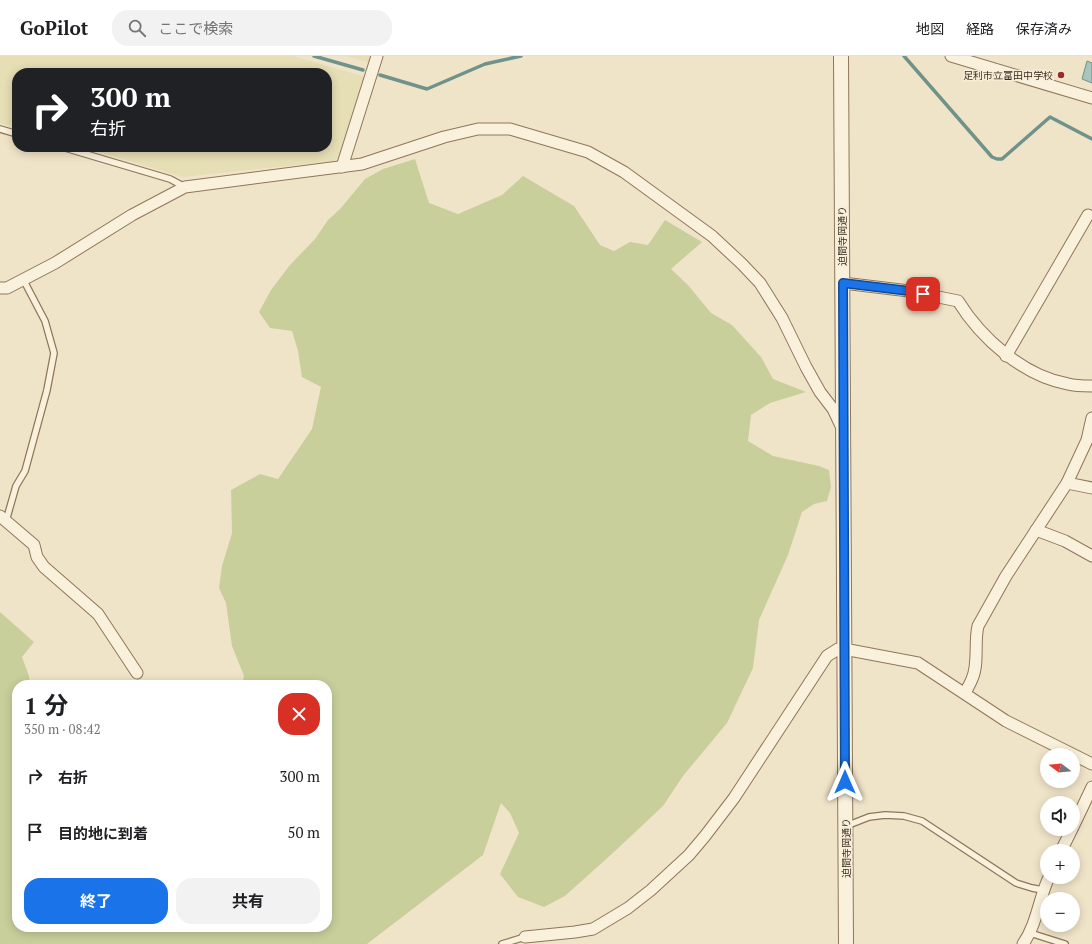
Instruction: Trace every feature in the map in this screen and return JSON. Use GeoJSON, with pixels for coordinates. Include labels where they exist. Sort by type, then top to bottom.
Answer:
{"type":"FeatureCollection","features":[{"type":"Feature","properties":{"kind":"street"},"geometry":{"type":"LineString","coordinates":[[342,167],[377,56]]}},
{"type":"Feature","properties":{"kind":"street","name":"迫間寺岡通り"},"geometry":{"type":"LineString","coordinates":[[841,56],[846,944]]}},
{"type":"Feature","properties":{"kind":"street"},"geometry":{"type":"LineString","coordinates":[[951,56],[1092,98]]}},
{"type":"Feature","properties":{"kind":"street"},"geometry":{"type":"LineString","coordinates":[[1,289],[7,288],[55,263],[132,215],[185,187],[362,164],[444,137],[478,129],[510,129],[588,152],[624,172],[712,236],[760,283],[774,304],[820,392],[833,409],[844,430]]}},
{"type":"Feature","properties":{"kind":"street"},"geometry":{"type":"LineString","coordinates":[[1006,356],[1088,215]]}},
{"type":"Feature","properties":{"kind":"street"},"geometry":{"type":"LineString","coordinates":[[843,283],[909,291],[958,301],[968,318],[988,340],[1006,356],[1041,376],[1067,384],[1092,386]]}},
{"type":"Feature","properties":{"kind":"street"},"geometry":{"type":"LineString","coordinates":[[964,693],[975,671],[976,634],[978,626],[1006,576],[1067,483],[1087,440],[1092,418]]}},
{"type":"Feature","properties":{"kind":"street"},"geometry":{"type":"LineString","coordinates":[[1067,483],[1092,488]]}},
{"type":"Feature","properties":{"kind":"street"},"geometry":{"type":"LineString","coordinates":[[3,519],[34,545],[38,557],[44,567],[98,614],[137,673]]}},
{"type":"Feature","properties":{"kind":"street"},"geometry":{"type":"LineString","coordinates":[[1036,530],[1065,541],[1092,556]]}},
{"type":"Feature","properties":{"kind":"street"},"geometry":{"type":"LineString","coordinates":[[525,937],[592,929],[628,908],[651,890],[689,855],[705,836],[734,798],[827,656],[838,649],[918,663],[1006,721],[1092,764]]}},
{"type":"Feature","properties":{"kind":"street"},"geometry":{"type":"LineString","coordinates":[[1080,812],[1092,787]]}},
{"type":"Feature","properties":{"kind":"street"},"geometry":{"type":"LineString","coordinates":[[1024,944],[1030,933],[1046,884]]}},
{"type":"Feature","properties":{"kind":"lane"},"geometry":{"type":"LineString","coordinates":[[0,129],[12,133]]}},
{"type":"Feature","properties":{"kind":"lane"},"geometry":{"type":"LineString","coordinates":[[79,152],[170,179],[185,187]]}},
{"type":"Feature","properties":{"kind":"lane"},"geometry":{"type":"LineString","coordinates":[[3,519],[16,486],[25,472],[48,390],[54,353],[44,321],[23,280]]}},
{"type":"Feature","properties":{"kind":"lane"},"geometry":{"type":"LineString","coordinates":[[846,826],[869,817],[886,815],[904,816],[922,821],[1016,883],[1043,890]]}},
{"type":"Feature","properties":{"kind":"lane"},"geometry":{"type":"LineString","coordinates":[[1030,933],[1065,944]]}},
{"type":"Feature","properties":{"kind":"lane"},"geometry":{"type":"LineString","coordinates":[[502,944],[525,937]]}},
{"type":"Feature","properties":{"kind":"shaded area"},"geometry":{"type":"Polygon","coordinates":[[[0,56],[293,56],[366,77],[341,156],[333,161],[183,177],[99,152],[332,152],[332,68],[12,68],[12,127],[0,123],[0,56]]]}},
{"type":"Feature","properties":{"kind":"shaded area"},"geometry":{"type":"Polygon","coordinates":[[[346,56],[372,56],[370,63],[346,56]]]}},
{"type":"Feature","properties":{"kind":"green space"},"geometry":{"type":"Polygon","coordinates":[[[415,159],[429,203],[458,214],[502,195],[523,176],[574,206],[600,245],[614,251],[630,242],[648,245],[665,220],[702,242],[671,269],[688,285],[711,313],[732,325],[761,357],[773,379],[806,392],[770,403],[751,415],[748,441],[773,456],[819,466],[829,470],[831,487],[827,501],[814,504],[802,512],[788,555],[759,620],[753,668],[727,723],[683,776],[663,806],[565,896],[544,907],[518,897],[500,874],[519,833],[510,813],[501,803],[483,855],[367,944],[0,944],[0,612],[34,642],[22,657],[29,680],[12,680],[12,932],[332,932],[332,680],[243,680],[244,676],[232,646],[226,603],[219,588],[222,566],[232,533],[231,490],[260,474],[278,479],[312,429],[321,387],[302,377],[298,351],[292,331],[270,328],[259,312],[271,290],[290,265],[315,239],[328,220],[340,209],[365,179],[383,169],[415,159]]]}},
{"type":"Feature","properties":{"kind":"water"},"geometry":{"type":"Polygon","coordinates":[[[1087,61],[1092,63],[1092,83],[1082,79],[1087,61]]]}},
{"type":"Feature","properties":{"kind":"waterway"},"geometry":{"type":"LineString","coordinates":[[314,56],[363,70]]}},
{"type":"Feature","properties":{"kind":"waterway"},"geometry":{"type":"LineString","coordinates":[[380,75],[427,89],[485,64],[521,56]]}},
{"type":"Feature","properties":{"kind":"waterway"},"geometry":{"type":"LineString","coordinates":[[904,56],[992,157],[1002,159],[1050,117],[1092,139]]}},
{"type":"Feature","properties":{"kind":"place","name":"足利市立富田中学校"},"geometry":{"type":"Point","coordinates":[1061,75]}},
{"type":"Feature","properties":{"kind":"route"},"geometry":{"type":"LineString","coordinates":[[845,782],[843,283],[923,294]]}}]}
